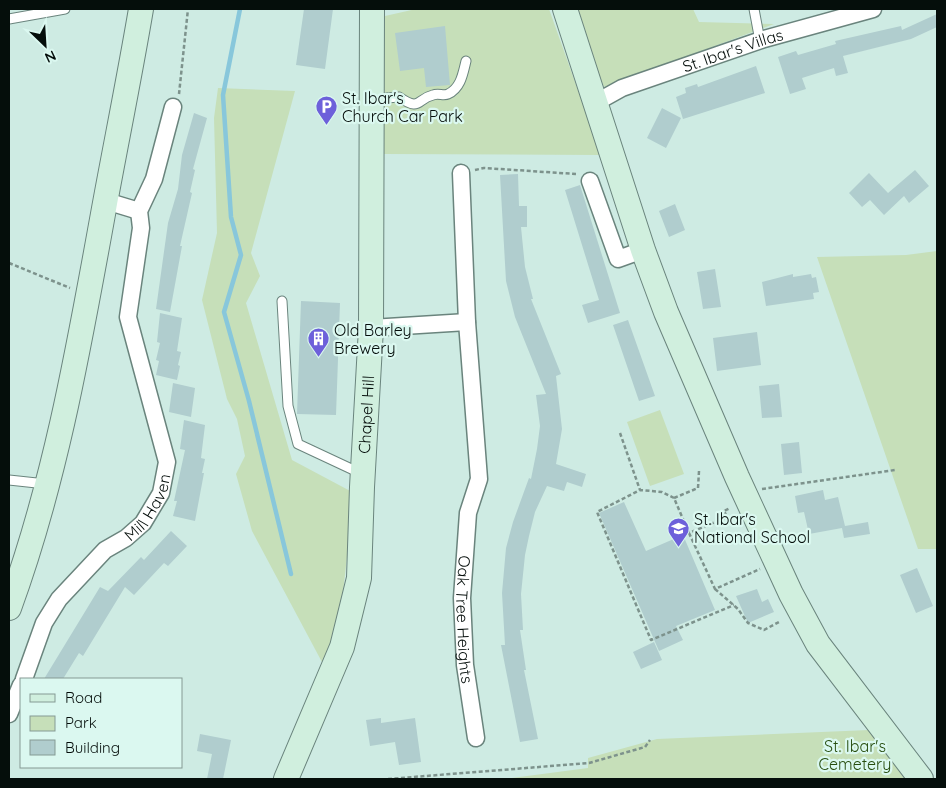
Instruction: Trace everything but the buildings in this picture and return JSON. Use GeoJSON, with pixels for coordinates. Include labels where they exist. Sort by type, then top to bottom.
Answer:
{"type":"FeatureCollection","features":[{"type":"Feature","properties":{"kind":"street"},"geometry":{"type":"LineString","coordinates":[[9,608],[29,553],[49,484],[90,294],[141,9]]}},
{"type":"Feature","properties":{"kind":"street","name":"Chapel Hill"},"geometry":{"type":"LineString","coordinates":[[286,779],[342,647],[359,578],[372,328],[372,9]]}},
{"type":"Feature","properties":{"kind":"street"},"geometry":{"type":"LineString","coordinates":[[564,9],[643,250],[666,312],[776,562],[818,644],[921,779]]}},
{"type":"Feature","properties":{"kind":"street","name":"St. Ibar's Villas"},"geometry":{"type":"LineString","coordinates":[[595,102],[622,88],[760,41],[873,9]]}},
{"type":"Feature","properties":{"kind":"street","name":"Mill Haven"},"geometry":{"type":"LineString","coordinates":[[24,678],[44,623],[59,599],[105,550],[126,538],[143,523],[160,493],[167,462],[128,317],[141,228],[139,211],[154,179],[174,107]]}},
{"type":"Feature","properties":{"kind":"street","name":"Oak Tree Heights"},"geometry":{"type":"LineString","coordinates":[[461,173],[467,322],[478,479],[468,513],[462,598],[465,665],[476,738]]}},
{"type":"Feature","properties":{"kind":"street"},"geometry":{"type":"LineString","coordinates":[[590,181],[618,259],[643,250]]}},
{"type":"Feature","properties":{"kind":"street"},"geometry":{"type":"LineString","coordinates":[[106,201],[139,211]]}},
{"type":"Feature","properties":{"kind":"street"},"geometry":{"type":"LineString","coordinates":[[372,328],[467,322]]}},
{"type":"Feature","properties":{"kind":"street"},"geometry":{"type":"LineString","coordinates":[[9,714],[20,687]]}},
{"type":"Feature","properties":{"kind":"lane"},"geometry":{"type":"LineString","coordinates":[[9,19],[64,9]]}},
{"type":"Feature","properties":{"kind":"lane"},"geometry":{"type":"LineString","coordinates":[[754,9],[760,41]]}},
{"type":"Feature","properties":{"kind":"lane"},"geometry":{"type":"LineString","coordinates":[[371,99],[399,97],[409,104],[420,104],[432,95],[448,94],[459,85],[466,60]]}},
{"type":"Feature","properties":{"kind":"lane"},"geometry":{"type":"LineString","coordinates":[[282,301],[288,406],[298,444],[363,474]]}},
{"type":"Feature","properties":{"kind":"lane"},"geometry":{"type":"LineString","coordinates":[[9,480],[49,484]]}},
{"type":"Feature","properties":{"kind":"path"},"geometry":{"type":"LineString","coordinates":[[174,107],[179,107],[188,9]]}},
{"type":"Feature","properties":{"kind":"path"},"geometry":{"type":"LineString","coordinates":[[461,173],[484,168],[579,174],[590,181]]}},
{"type":"Feature","properties":{"kind":"path"},"geometry":{"type":"LineString","coordinates":[[9,263],[62,286],[90,294]]}},
{"type":"Feature","properties":{"kind":"path"},"geometry":{"type":"LineString","coordinates":[[620,433],[640,490]]}},
{"type":"Feature","properties":{"kind":"path"},"geometry":{"type":"LineString","coordinates":[[689,533],[726,517],[724,512],[746,496],[895,470]]}},
{"type":"Feature","properties":{"kind":"path"},"geometry":{"type":"LineString","coordinates":[[674,498],[698,488],[699,471]]}},
{"type":"Feature","properties":{"kind":"path"},"geometry":{"type":"LineString","coordinates":[[734,605],[651,640],[597,512],[640,490],[662,492],[674,498],[715,589],[734,605],[744,620],[754,626],[764,630],[779,622]]}},
{"type":"Feature","properties":{"kind":"path"},"geometry":{"type":"LineString","coordinates":[[715,589],[776,562]]}},
{"type":"Feature","properties":{"kind":"path"},"geometry":{"type":"LineString","coordinates":[[388,779],[588,763],[645,747],[650,740]]}},
{"type":"Feature","properties":{"kind":"green space"},"geometry":{"type":"Polygon","coordinates":[[[416,9],[549,9],[601,155],[384,154],[381,89],[385,16],[416,9]]]}},
{"type":"Feature","properties":{"kind":"green space"},"geometry":{"type":"Polygon","coordinates":[[[573,9],[693,9],[699,22],[774,24],[604,87],[573,9]]]}},
{"type":"Feature","properties":{"kind":"green space"},"geometry":{"type":"Polygon","coordinates":[[[218,88],[295,91],[251,253],[260,276],[246,303],[292,460],[354,493],[337,647],[323,664],[252,531],[236,474],[245,456],[237,419],[227,399],[202,300],[217,233],[214,118],[218,88]]]}},
{"type":"Feature","properties":{"kind":"green space"},"geometry":{"type":"Polygon","coordinates":[[[937,251],[937,549],[918,549],[817,257],[906,255],[937,251]]]}},
{"type":"Feature","properties":{"kind":"green space"},"geometry":{"type":"Polygon","coordinates":[[[660,410],[684,474],[650,486],[627,422],[660,410]]]}},
{"type":"Feature","properties":{"kind":"green space","name":"St. Ibar's Cemetery"},"geometry":{"type":"Polygon","coordinates":[[[869,730],[905,779],[505,779],[588,768],[588,758],[657,739],[869,730]]]}},
{"type":"Feature","properties":{"kind":"waterway"},"geometry":{"type":"LineString","coordinates":[[240,9],[223,95],[231,217],[241,255],[224,312],[249,401],[291,574]]}},
{"type":"Feature","properties":{"kind":"place","name":"St. Ibar's Church Car Park"},"geometry":{"type":"Point","coordinates":[326,126]}},
{"type":"Feature","properties":{"kind":"place","name":"Old Barley Brewery"},"geometry":{"type":"Point","coordinates":[318,358]}},
{"type":"Feature","properties":{"kind":"place","name":"St. Ibar's National School"},"geometry":{"type":"Point","coordinates":[678,547]}}]}
